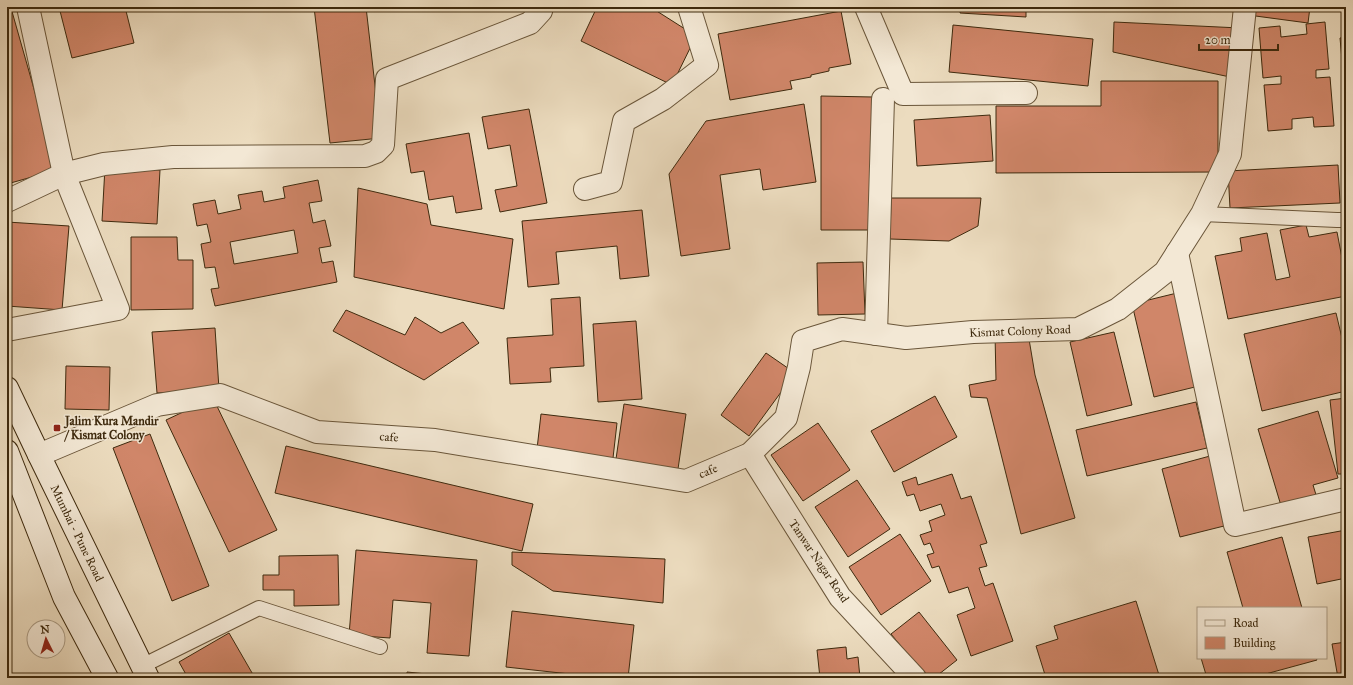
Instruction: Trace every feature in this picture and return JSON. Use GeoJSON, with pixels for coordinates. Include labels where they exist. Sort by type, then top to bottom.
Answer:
{"type":"FeatureCollection","features":[{"type":"Feature","properties":{"kind":"street"},"geometry":{"type":"LineString","coordinates":[[7,330],[118,309],[64,174],[28,7]]}},
{"type":"Feature","properties":{"kind":"street"},"geometry":{"type":"LineString","coordinates":[[7,201],[64,174],[104,164],[173,158],[365,156],[376,152],[382,145],[387,79],[530,23],[542,11],[542,7]]}},
{"type":"Feature","properties":{"kind":"street"},"geometry":{"type":"LineString","coordinates":[[585,189],[610,182],[624,121],[663,99],[707,65],[689,7]]}},
{"type":"Feature","properties":{"kind":"street"},"geometry":{"type":"LineString","coordinates":[[866,7],[903,94],[1026,93]]}},
{"type":"Feature","properties":{"kind":"street","name":"Kismat Colony Road"},"geometry":{"type":"LineString","coordinates":[[750,454],[786,418],[799,367],[803,341],[842,329],[906,338],[973,332],[1078,330],[1118,309],[1165,272],[1202,214],[1230,154],[1245,7]]}},
{"type":"Feature","properties":{"kind":"street"},"geometry":{"type":"LineString","coordinates":[[876,334],[883,99]]}},
{"type":"Feature","properties":{"kind":"street"},"geometry":{"type":"LineString","coordinates":[[1177,253],[1235,525],[1346,499]]}},
{"type":"Feature","properties":{"kind":"street","name":"Mumbai - Pune Road"},"geometry":{"type":"LineString","coordinates":[[7,388],[38,455],[145,672]]}},
{"type":"Feature","properties":{"kind":"street","name":"cafe"},"geometry":{"type":"LineString","coordinates":[[38,455],[157,405],[220,395],[317,432],[435,440],[686,481],[750,454]]}},
{"type":"Feature","properties":{"kind":"street"},"geometry":{"type":"LineString","coordinates":[[7,450],[64,597],[107,678]]}},
{"type":"Feature","properties":{"kind":"street","name":"Tanwar Nagar Road"},"geometry":{"type":"LineString","coordinates":[[750,454],[840,596],[914,678]]}},
{"type":"Feature","properties":{"kind":"lane"},"geometry":{"type":"LineString","coordinates":[[1202,214],[1346,220]]}},
{"type":"Feature","properties":{"kind":"lane"},"geometry":{"type":"LineString","coordinates":[[145,672],[259,608],[380,647]]}},
{"type":"Feature","properties":{"kind":"building"},"geometry":{"type":"Polygon","coordinates":[[[59,7],[125,7],[134,43],[72,58],[59,7]]]}},
{"type":"Feature","properties":{"kind":"building"},"geometry":{"type":"Polygon","coordinates":[[[314,7],[366,7],[381,138],[330,143],[314,7]]]}},
{"type":"Feature","properties":{"kind":"building"},"geometry":{"type":"Polygon","coordinates":[[[597,7],[656,7],[652,8],[696,36],[672,85],[581,41],[597,7]]]}},
{"type":"Feature","properties":{"kind":"building"},"geometry":{"type":"Polygon","coordinates":[[[961,7],[1026,7],[1026,17],[960,13],[961,7]]]}},
{"type":"Feature","properties":{"kind":"building"},"geometry":{"type":"Polygon","coordinates":[[[1249,7],[1310,7],[1308,23],[1248,15],[1249,7]]]}},
{"type":"Feature","properties":{"kind":"building"},"geometry":{"type":"Polygon","coordinates":[[[11,8],[57,170],[7,184],[7,9],[11,8]]]}},
{"type":"Feature","properties":{"kind":"building"},"geometry":{"type":"Polygon","coordinates":[[[841,11],[851,64],[829,68],[829,71],[811,75],[811,77],[790,81],[792,89],[730,100],[718,34],[841,11]]]}},
{"type":"Feature","properties":{"kind":"building"},"geometry":{"type":"Polygon","coordinates":[[[1114,22],[1240,28],[1230,77],[1113,52],[1114,22]]]}},
{"type":"Feature","properties":{"kind":"building"},"geometry":{"type":"Polygon","coordinates":[[[1325,22],[1329,69],[1316,70],[1316,78],[1330,77],[1334,126],[1314,127],[1313,117],[1292,119],[1292,129],[1268,131],[1264,85],[1281,84],[1281,76],[1263,78],[1259,28],[1280,26],[1281,37],[1307,34],[1306,24],[1325,22]]]}},
{"type":"Feature","properties":{"kind":"building"},"geometry":{"type":"Polygon","coordinates":[[[953,25],[1093,39],[1088,86],[949,72],[953,25]]]}},
{"type":"Feature","properties":{"kind":"building"},"geometry":{"type":"Polygon","coordinates":[[[1346,37],[1346,104],[1340,38],[1346,37]]]}},
{"type":"Feature","properties":{"kind":"building"},"geometry":{"type":"Polygon","coordinates":[[[1101,81],[1218,81],[1218,172],[996,173],[996,106],[1101,106],[1101,81]]]}},
{"type":"Feature","properties":{"kind":"building"},"geometry":{"type":"Polygon","coordinates":[[[821,96],[873,97],[873,230],[821,230],[821,96]]]}},
{"type":"Feature","properties":{"kind":"building"},"geometry":{"type":"Polygon","coordinates":[[[804,104],[816,182],[763,190],[760,169],[720,175],[730,249],[681,256],[669,174],[706,121],[804,104]]]}},
{"type":"Feature","properties":{"kind":"building"},"geometry":{"type":"Polygon","coordinates":[[[529,109],[547,203],[500,212],[495,190],[517,186],[510,145],[488,149],[482,117],[529,109]]]}},
{"type":"Feature","properties":{"kind":"building"},"geometry":{"type":"Polygon","coordinates":[[[990,115],[993,161],[917,166],[914,120],[990,115]]]}},
{"type":"Feature","properties":{"kind":"building"},"geometry":{"type":"Polygon","coordinates":[[[469,133],[482,209],[456,213],[453,196],[429,200],[424,171],[411,173],[406,144],[469,133]]]}},
{"type":"Feature","properties":{"kind":"building"},"geometry":{"type":"Polygon","coordinates":[[[1338,165],[1340,203],[1230,208],[1228,171],[1338,165]]]}},
{"type":"Feature","properties":{"kind":"building"},"geometry":{"type":"Polygon","coordinates":[[[105,167],[160,170],[157,224],[102,221],[105,167]]]}},
{"type":"Feature","properties":{"kind":"building"},"geometry":{"type":"Polygon","coordinates":[[[318,180],[322,201],[309,203],[313,223],[325,220],[331,246],[319,248],[322,263],[333,261],[337,282],[215,306],[211,289],[219,288],[215,267],[205,268],[201,244],[211,242],[207,224],[197,226],[193,204],[215,200],[218,214],[241,209],[238,195],[262,191],[264,202],[285,198],[283,187],[318,180]],[[294,230],[230,242],[234,264],[298,253],[294,230]]]}},
{"type":"Feature","properties":{"kind":"building"},"geometry":{"type":"Polygon","coordinates":[[[358,188],[427,204],[431,225],[513,239],[504,309],[354,277],[358,188]]]}},
{"type":"Feature","properties":{"kind":"building"},"geometry":{"type":"Polygon","coordinates":[[[891,198],[981,198],[978,226],[949,241],[890,239],[891,198]]]}},
{"type":"Feature","properties":{"kind":"building"},"geometry":{"type":"Polygon","coordinates":[[[642,210],[649,276],[620,279],[617,246],[556,252],[559,284],[528,287],[522,221],[642,210]]]}},
{"type":"Feature","properties":{"kind":"building"},"geometry":{"type":"Polygon","coordinates":[[[7,222],[69,226],[62,310],[7,306],[7,222]]]}},
{"type":"Feature","properties":{"kind":"building"},"geometry":{"type":"Polygon","coordinates":[[[1306,225],[1309,237],[1337,232],[1346,279],[1346,296],[1228,319],[1215,256],[1242,251],[1240,238],[1267,233],[1276,280],[1290,277],[1280,230],[1306,225]]]}},
{"type":"Feature","properties":{"kind":"building"},"geometry":{"type":"Polygon","coordinates":[[[131,237],[177,237],[178,260],[193,260],[193,309],[131,310],[131,237]]]}},
{"type":"Feature","properties":{"kind":"building"},"geometry":{"type":"Polygon","coordinates":[[[863,262],[865,314],[818,315],[817,263],[863,262]]]}},
{"type":"Feature","properties":{"kind":"building"},"geometry":{"type":"Polygon","coordinates":[[[1177,293],[1199,386],[1154,397],[1132,304],[1177,293]]]}},
{"type":"Feature","properties":{"kind":"building"},"geometry":{"type":"Polygon","coordinates":[[[580,297],[584,366],[550,368],[551,382],[510,384],[507,338],[553,335],[551,299],[580,297]]]}},
{"type":"Feature","properties":{"kind":"building"},"geometry":{"type":"Polygon","coordinates":[[[346,310],[405,335],[415,317],[441,333],[463,322],[479,343],[424,380],[333,331],[346,310]]]}},
{"type":"Feature","properties":{"kind":"building"},"geometry":{"type":"Polygon","coordinates":[[[1336,313],[1346,355],[1346,391],[1262,411],[1244,334],[1336,313]]]}},
{"type":"Feature","properties":{"kind":"building"},"geometry":{"type":"Polygon","coordinates":[[[636,321],[642,399],[598,402],[593,324],[636,321]]]}},
{"type":"Feature","properties":{"kind":"building"},"geometry":{"type":"Polygon","coordinates":[[[215,328],[219,389],[157,393],[152,332],[215,328]]]}},
{"type":"Feature","properties":{"kind":"building"},"geometry":{"type":"Polygon","coordinates":[[[1114,332],[1132,405],[1087,416],[1070,342],[1114,332]]]}},
{"type":"Feature","properties":{"kind":"building"},"geometry":{"type":"Polygon","coordinates":[[[1028,333],[1035,375],[1075,518],[1021,534],[987,398],[971,397],[969,385],[996,380],[995,334],[1028,333]]]}},
{"type":"Feature","properties":{"kind":"building"},"geometry":{"type":"Polygon","coordinates":[[[766,353],[795,373],[749,436],[721,415],[766,353]]]}},
{"type":"Feature","properties":{"kind":"building"},"geometry":{"type":"Polygon","coordinates":[[[66,366],[110,367],[109,410],[65,409],[66,366]]]}},
{"type":"Feature","properties":{"kind":"building"},"geometry":{"type":"Polygon","coordinates":[[[935,396],[957,437],[894,472],[871,431],[935,396]]]}},
{"type":"Feature","properties":{"kind":"building"},"geometry":{"type":"Polygon","coordinates":[[[213,398],[277,530],[229,552],[166,420],[213,398]]]}},
{"type":"Feature","properties":{"kind":"building"},"geometry":{"type":"Polygon","coordinates":[[[1346,398],[1346,474],[1338,474],[1330,400],[1346,398]]]}},
{"type":"Feature","properties":{"kind":"building"},"geometry":{"type":"Polygon","coordinates":[[[1196,402],[1207,448],[1087,476],[1076,430],[1196,402]]]}},
{"type":"Feature","properties":{"kind":"building"},"geometry":{"type":"Polygon","coordinates":[[[624,404],[686,414],[678,469],[616,459],[624,404]]]}},
{"type":"Feature","properties":{"kind":"building"},"geometry":{"type":"Polygon","coordinates":[[[1318,411],[1338,478],[1313,485],[1317,498],[1282,509],[1258,429],[1318,411]]]}},
{"type":"Feature","properties":{"kind":"building"},"geometry":{"type":"Polygon","coordinates":[[[541,414],[617,423],[613,458],[537,449],[541,414]]]}},
{"type":"Feature","properties":{"kind":"building"},"geometry":{"type":"Polygon","coordinates":[[[818,423],[850,470],[803,501],[771,455],[818,423]]]}},
{"type":"Feature","properties":{"kind":"building"},"geometry":{"type":"Polygon","coordinates":[[[150,434],[209,586],[172,601],[113,448],[150,434]]]}},
{"type":"Feature","properties":{"kind":"building"},"geometry":{"type":"Polygon","coordinates":[[[286,446],[533,504],[522,551],[275,493],[286,446]]]}},
{"type":"Feature","properties":{"kind":"building"},"geometry":{"type":"Polygon","coordinates":[[[1210,456],[1228,525],[1180,537],[1162,469],[1210,456]]]}},
{"type":"Feature","properties":{"kind":"building"},"geometry":{"type":"Polygon","coordinates":[[[952,474],[961,499],[971,496],[987,543],[980,545],[987,566],[979,568],[985,586],[993,583],[1013,641],[971,656],[957,615],[975,608],[968,587],[949,593],[939,566],[932,568],[927,555],[934,553],[930,543],[924,545],[920,535],[932,531],[929,521],[945,515],[941,504],[920,511],[914,494],[907,496],[902,482],[916,477],[918,485],[952,474]]]}},
{"type":"Feature","properties":{"kind":"building"},"geometry":{"type":"Polygon","coordinates":[[[857,480],[890,529],[848,557],[815,507],[857,480]]]}},
{"type":"Feature","properties":{"kind":"building"},"geometry":{"type":"Polygon","coordinates":[[[1346,530],[1346,578],[1317,584],[1308,537],[1346,530]]]}},
{"type":"Feature","properties":{"kind":"building"},"geometry":{"type":"Polygon","coordinates":[[[900,534],[931,581],[881,615],[849,567],[900,534]]]}},
{"type":"Feature","properties":{"kind":"building"},"geometry":{"type":"Polygon","coordinates":[[[1282,537],[1302,607],[1243,607],[1227,552],[1282,537]]]}},
{"type":"Feature","properties":{"kind":"building"},"geometry":{"type":"Polygon","coordinates":[[[356,550],[477,560],[469,656],[427,653],[431,603],[393,600],[390,638],[349,635],[356,550]]]}},
{"type":"Feature","properties":{"kind":"building"},"geometry":{"type":"Polygon","coordinates":[[[512,552],[665,559],[663,603],[553,591],[512,565],[512,552]]]}},
{"type":"Feature","properties":{"kind":"building"},"geometry":{"type":"Polygon","coordinates":[[[338,555],[339,605],[294,606],[294,590],[263,590],[263,575],[279,575],[279,556],[338,555]]]}},
{"type":"Feature","properties":{"kind":"building"},"geometry":{"type":"Polygon","coordinates":[[[1136,601],[1159,675],[1151,678],[1046,678],[1036,646],[1058,639],[1054,626],[1136,601]]]}},
{"type":"Feature","properties":{"kind":"building"},"geometry":{"type":"Polygon","coordinates":[[[512,611],[634,625],[628,678],[606,678],[506,667],[512,611]]]}},
{"type":"Feature","properties":{"kind":"building"},"geometry":{"type":"Polygon","coordinates":[[[919,612],[957,660],[934,678],[927,678],[891,634],[919,612]]]}},
{"type":"Feature","properties":{"kind":"building"},"geometry":{"type":"Polygon","coordinates":[[[229,633],[255,678],[188,678],[179,662],[229,633]]]}},
{"type":"Feature","properties":{"kind":"building"},"geometry":{"type":"Polygon","coordinates":[[[1346,642],[1346,678],[1338,678],[1332,644],[1346,642]]]}},
{"type":"Feature","properties":{"kind":"building"},"geometry":{"type":"Polygon","coordinates":[[[846,647],[847,659],[858,657],[860,678],[820,678],[817,650],[846,647]]]}},
{"type":"Feature","properties":{"kind":"building"},"geometry":{"type":"Polygon","coordinates":[[[1201,659],[1317,660],[1251,678],[1207,678],[1201,659]]]}},
{"type":"Feature","properties":{"kind":"building"},"geometry":{"type":"Polygon","coordinates":[[[407,672],[466,678],[407,678],[407,672]]]}},
{"type":"Feature","properties":{"kind":"place","name":"Jalim Kura Mandir / Kismat Colony"},"geometry":{"type":"Point","coordinates":[57,428]}}]}
